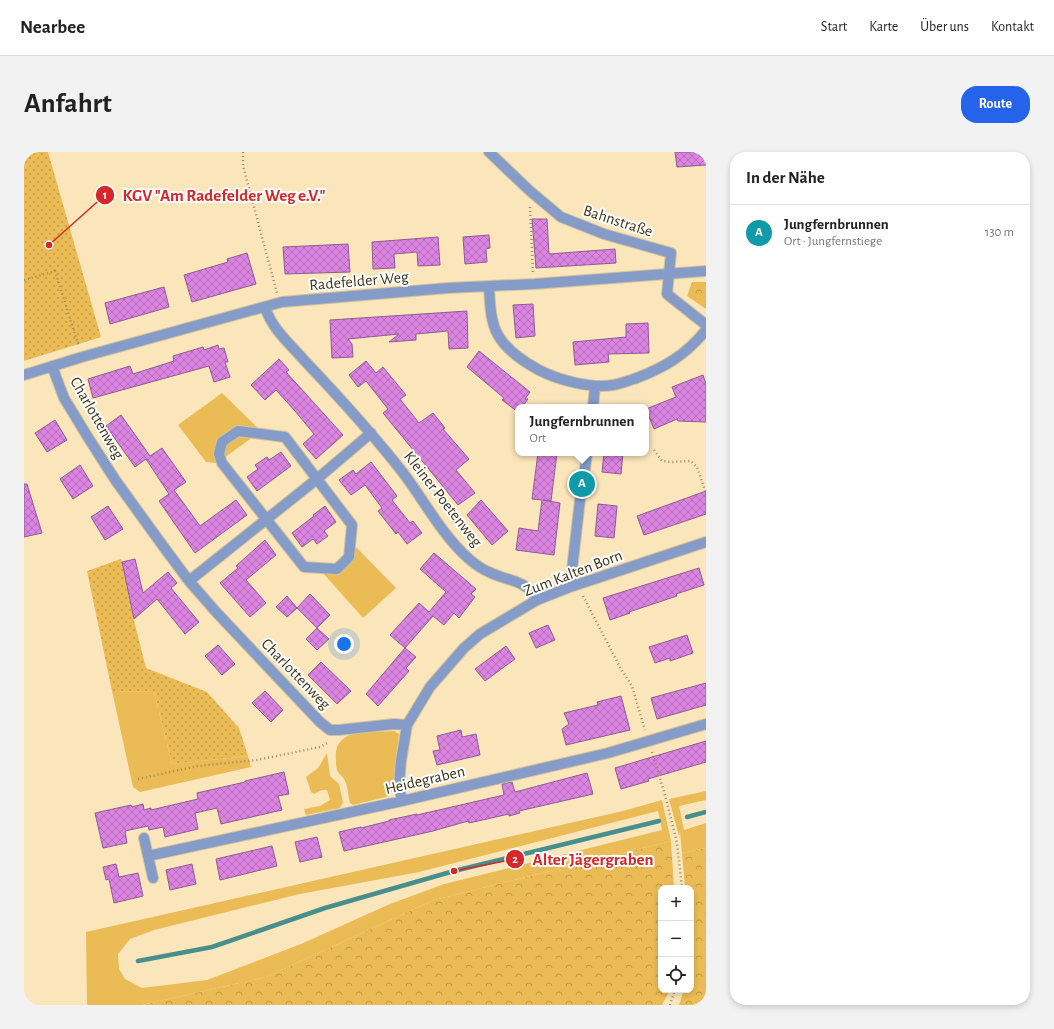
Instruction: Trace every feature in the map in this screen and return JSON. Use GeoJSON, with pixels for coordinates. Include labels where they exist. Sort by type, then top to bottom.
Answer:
{"type":"FeatureCollection","features":[{"type":"Feature","properties":{"kind":"street","name":"Bahnstraße"},"geometry":{"type":"LineString","coordinates":[[489,152],[530,191],[561,217],[604,234],[671,253],[667,294],[706,325]]}},
{"type":"Feature","properties":{"kind":"street","name":"Radefelder Weg"},"geometry":{"type":"LineString","coordinates":[[24,374],[280,303],[448,288],[489,287],[706,271]]}},
{"type":"Feature","properties":{"kind":"street"},"geometry":{"type":"LineString","coordinates":[[489,287],[494,325],[497,335],[511,351],[532,366],[554,377],[596,386],[613,385],[670,363],[684,353],[706,330]]}},
{"type":"Feature","properties":{"kind":"street","name":"Kleiner Poetenweg"},"geometry":{"type":"LineString","coordinates":[[265,307],[273,326],[371,433],[404,474],[446,532],[468,558],[489,572],[521,583],[532,590],[537,600]]}},
{"type":"Feature","properties":{"kind":"street","name":"Charlottenweg"},"geometry":{"type":"LineString","coordinates":[[52,366],[64,398],[89,439],[116,481],[190,581],[217,613],[320,722],[330,730],[394,724],[407,725]]}},
{"type":"Feature","properties":{"kind":"street"},"geometry":{"type":"LineString","coordinates":[[593,404],[596,386]]}},
{"type":"Feature","properties":{"kind":"street"},"geometry":{"type":"LineString","coordinates":[[238,431],[285,437],[352,525],[349,557],[337,569],[304,568],[267,520],[222,463],[219,454],[222,442],[238,431]]}},
{"type":"Feature","properties":{"kind":"street"},"geometry":{"type":"LineString","coordinates":[[190,581],[267,520],[371,433]]}},
{"type":"Feature","properties":{"kind":"street"},"geometry":{"type":"LineString","coordinates":[[585,469],[587,456]]}},
{"type":"Feature","properties":{"kind":"street"},"geometry":{"type":"LineString","coordinates":[[574,586],[580,500]]}},
{"type":"Feature","properties":{"kind":"street","name":"Zum Kalten Born"},"geometry":{"type":"LineString","coordinates":[[402,801],[399,786],[401,761],[407,725],[430,687],[464,648],[480,634],[537,600],[574,586],[706,542]]}},
{"type":"Feature","properties":{"kind":"street","name":"Heidegraben"},"geometry":{"type":"LineString","coordinates":[[148,856],[402,801],[608,753],[706,724]]}},
{"type":"Feature","properties":{"kind":"street"},"geometry":{"type":"LineString","coordinates":[[144,838],[153,878]]}},
{"type":"Feature","properties":{"kind":"path"},"geometry":{"type":"LineString","coordinates":[[243,152],[246,177],[280,303]]}},
{"type":"Feature","properties":{"kind":"path"},"geometry":{"type":"LineString","coordinates":[[530,191],[534,284]]}},
{"type":"Feature","properties":{"kind":"path"},"geometry":{"type":"LineString","coordinates":[[24,280],[55,271],[82,357]]}},
{"type":"Feature","properties":{"kind":"path"},"geometry":{"type":"LineString","coordinates":[[654,450],[662,460],[672,462],[691,461],[697,466],[706,492]]}},
{"type":"Feature","properties":{"kind":"path"},"geometry":{"type":"LineString","coordinates":[[571,489],[573,477]]}},
{"type":"Feature","properties":{"kind":"path"},"geometry":{"type":"LineString","coordinates":[[591,491],[593,479]]}},
{"type":"Feature","properties":{"kind":"path"},"geometry":{"type":"LineString","coordinates":[[574,586],[632,686],[665,795],[677,843],[682,885]]}},
{"type":"Feature","properties":{"kind":"path"},"geometry":{"type":"LineString","coordinates":[[138,779],[198,766],[256,760],[320,747],[334,739],[340,730]]}},
{"type":"Feature","properties":{"kind":"path"},"geometry":{"type":"LineString","coordinates":[[669,1004],[674,993]]}},
{"type":"Feature","properties":{"kind":"green space"},"geometry":{"type":"Polygon","coordinates":[[[24,152],[48,152],[101,337],[24,361],[24,152]]]}},
{"type":"Feature","properties":{"kind":"green space"},"geometry":{"type":"Polygon","coordinates":[[[692,282],[706,282],[706,309],[687,296],[692,282]]]}},
{"type":"Feature","properties":{"kind":"green space"},"geometry":{"type":"Polygon","coordinates":[[[222,393],[261,431],[217,463],[206,462],[178,425],[222,393]]]}},
{"type":"Feature","properties":{"kind":"green space"},"geometry":{"type":"Polygon","coordinates":[[[354,545],[396,588],[363,618],[322,572],[339,573],[353,560],[354,545]]]}},
{"type":"Feature","properties":{"kind":"green space"},"geometry":{"type":"Polygon","coordinates":[[[121,559],[146,668],[207,692],[239,728],[248,756],[172,764],[154,692],[112,691],[87,571],[121,559]]]}},
{"type":"Feature","properties":{"kind":"green space"},"geometry":{"type":"Polygon","coordinates":[[[112,691],[154,692],[172,764],[248,756],[251,767],[140,792],[133,787],[112,691]]]}},
{"type":"Feature","properties":{"kind":"green space"},"geometry":{"type":"Polygon","coordinates":[[[394,731],[399,734],[391,793],[386,797],[353,805],[350,803],[344,778],[336,768],[338,745],[349,735],[355,733],[394,731]]]}},
{"type":"Feature","properties":{"kind":"green space"},"geometry":{"type":"Polygon","coordinates":[[[327,753],[330,776],[339,784],[343,802],[340,808],[306,815],[304,809],[320,806],[330,800],[327,790],[322,790],[314,794],[311,792],[306,777],[318,768],[327,753]]]}},
{"type":"Feature","properties":{"kind":"green space"},"geometry":{"type":"Polygon","coordinates":[[[706,791],[706,800],[679,806],[684,830],[706,823],[706,848],[682,853],[680,833],[679,836],[669,799],[706,791]]]}},
{"type":"Feature","properties":{"kind":"green space"},"geometry":{"type":"Polygon","coordinates":[[[662,800],[671,841],[434,900],[266,977],[142,1005],[87,1005],[86,932],[623,811],[662,800]],[[658,811],[419,872],[300,894],[154,930],[130,939],[118,954],[119,969],[125,979],[142,988],[207,980],[301,944],[390,904],[444,884],[662,830],[658,811]]]}},
{"type":"Feature","properties":{"kind":"green space"},"geometry":{"type":"Polygon","coordinates":[[[671,841],[674,885],[658,885],[658,993],[668,993],[662,1005],[142,1005],[266,977],[434,900],[671,841]]]}},
{"type":"Feature","properties":{"kind":"green space"},"geometry":{"type":"Polygon","coordinates":[[[706,848],[706,1005],[679,1005],[683,993],[694,993],[694,885],[685,885],[682,853],[706,848]]]}},
{"type":"Feature","properties":{"kind":"building"},"geometry":{"type":"Polygon","coordinates":[[[675,152],[706,152],[706,165],[677,167],[675,152]]]}},
{"type":"Feature","properties":{"kind":"building"},"geometry":{"type":"Polygon","coordinates":[[[532,219],[547,219],[549,254],[615,249],[616,263],[536,268],[532,219]]]}},
{"type":"Feature","properties":{"kind":"building"},"geometry":{"type":"Polygon","coordinates":[[[489,235],[490,248],[486,249],[487,262],[465,264],[463,237],[489,235]]]}},
{"type":"Feature","properties":{"kind":"building"},"geometry":{"type":"Polygon","coordinates":[[[438,237],[440,265],[418,266],[417,252],[394,254],[395,268],[373,269],[372,242],[438,237]]]}},
{"type":"Feature","properties":{"kind":"building"},"geometry":{"type":"Polygon","coordinates":[[[348,244],[350,272],[285,274],[283,247],[348,244]]]}},
{"type":"Feature","properties":{"kind":"building"},"geometry":{"type":"Polygon","coordinates":[[[247,253],[256,284],[192,302],[184,275],[228,262],[227,259],[247,253]]]}},
{"type":"Feature","properties":{"kind":"building"},"geometry":{"type":"Polygon","coordinates":[[[164,287],[169,307],[110,324],[105,303],[164,287]]]}},
{"type":"Feature","properties":{"kind":"building"},"geometry":{"type":"Polygon","coordinates":[[[533,304],[535,336],[516,338],[513,305],[533,304]]]}},
{"type":"Feature","properties":{"kind":"building"},"geometry":{"type":"Polygon","coordinates":[[[467,311],[468,348],[449,349],[448,331],[416,334],[416,340],[389,342],[399,334],[348,339],[352,344],[353,357],[332,358],[330,320],[467,311]]]}},
{"type":"Feature","properties":{"kind":"building"},"geometry":{"type":"Polygon","coordinates":[[[648,323],[649,353],[608,354],[609,362],[575,365],[573,342],[626,337],[626,324],[648,323]]]}},
{"type":"Feature","properties":{"kind":"building"},"geometry":{"type":"Polygon","coordinates":[[[218,345],[219,349],[224,348],[228,362],[225,362],[230,377],[214,382],[209,366],[93,398],[88,379],[130,366],[133,374],[174,361],[173,356],[203,347],[204,350],[218,345]]]}},
{"type":"Feature","properties":{"kind":"building"},"geometry":{"type":"Polygon","coordinates":[[[479,351],[530,392],[525,399],[528,399],[524,404],[515,404],[515,410],[502,400],[504,398],[467,367],[479,351]]]}},
{"type":"Feature","properties":{"kind":"building"},"geometry":{"type":"Polygon","coordinates":[[[279,359],[289,370],[286,372],[343,435],[316,459],[303,444],[314,434],[295,411],[276,390],[265,400],[251,385],[279,359]]]}},
{"type":"Feature","properties":{"kind":"building"},"geometry":{"type":"Polygon","coordinates":[[[366,361],[376,373],[383,367],[406,395],[400,399],[419,423],[433,413],[445,428],[443,429],[469,459],[456,470],[475,493],[458,505],[383,413],[388,409],[366,381],[358,387],[349,375],[366,361]]]}},
{"type":"Feature","properties":{"kind":"building"},"geometry":{"type":"Polygon","coordinates":[[[703,375],[706,384],[706,422],[678,421],[677,419],[654,429],[649,416],[649,408],[676,397],[672,387],[703,375]]]}},
{"type":"Feature","properties":{"kind":"building"},"geometry":{"type":"Polygon","coordinates":[[[121,415],[150,456],[162,448],[186,482],[174,490],[200,526],[236,500],[247,515],[195,553],[159,501],[169,494],[146,459],[135,467],[106,426],[121,415]]]}},
{"type":"Feature","properties":{"kind":"building"},"geometry":{"type":"Polygon","coordinates":[[[55,420],[67,440],[47,452],[35,433],[55,420]]]}},
{"type":"Feature","properties":{"kind":"building"},"geometry":{"type":"Polygon","coordinates":[[[281,452],[291,466],[257,491],[247,477],[258,469],[255,465],[267,457],[269,460],[281,452]]]}},
{"type":"Feature","properties":{"kind":"building"},"geometry":{"type":"Polygon","coordinates":[[[538,456],[557,456],[551,501],[543,500],[560,503],[554,555],[516,550],[519,528],[538,531],[542,500],[532,499],[538,456]]]}},
{"type":"Feature","properties":{"kind":"building"},"geometry":{"type":"Polygon","coordinates":[[[604,456],[623,456],[621,474],[602,472],[604,456]]]}},
{"type":"Feature","properties":{"kind":"building"},"geometry":{"type":"Polygon","coordinates":[[[371,462],[397,496],[392,500],[410,523],[413,521],[422,533],[407,544],[398,532],[396,534],[378,511],[382,508],[365,485],[351,495],[339,480],[353,470],[356,474],[371,462]]]}},
{"type":"Feature","properties":{"kind":"building"},"geometry":{"type":"Polygon","coordinates":[[[80,465],[93,486],[73,499],[60,479],[80,465]]]}},
{"type":"Feature","properties":{"kind":"building"},"geometry":{"type":"Polygon","coordinates":[[[24,484],[27,484],[42,533],[24,537],[24,484]]]}},
{"type":"Feature","properties":{"kind":"building"},"geometry":{"type":"Polygon","coordinates":[[[706,491],[706,514],[644,535],[637,516],[706,491]]]}},
{"type":"Feature","properties":{"kind":"building"},"geometry":{"type":"Polygon","coordinates":[[[481,500],[508,531],[492,545],[467,515],[481,500]]]}},
{"type":"Feature","properties":{"kind":"building"},"geometry":{"type":"Polygon","coordinates":[[[598,504],[617,506],[614,538],[595,536],[598,504]]]}},
{"type":"Feature","properties":{"kind":"building"},"geometry":{"type":"Polygon","coordinates":[[[108,506],[123,529],[105,540],[91,517],[108,506]]]}},
{"type":"Feature","properties":{"kind":"building"},"geometry":{"type":"Polygon","coordinates":[[[325,506],[336,522],[324,531],[328,536],[317,544],[313,539],[302,547],[292,533],[325,506]]]}},
{"type":"Feature","properties":{"kind":"building"},"geometry":{"type":"Polygon","coordinates":[[[265,540],[276,555],[246,580],[266,603],[250,617],[220,583],[238,568],[236,566],[265,540]]]}},
{"type":"Feature","properties":{"kind":"building"},"geometry":{"type":"Polygon","coordinates":[[[434,553],[476,589],[471,594],[475,597],[459,618],[454,613],[444,625],[433,616],[405,648],[390,635],[419,603],[429,612],[446,592],[420,569],[434,553]]]}},
{"type":"Feature","properties":{"kind":"building"},"geometry":{"type":"Polygon","coordinates":[[[135,559],[143,593],[168,572],[177,583],[171,588],[199,622],[185,634],[157,599],[134,619],[122,562],[135,559]]]}},
{"type":"Feature","properties":{"kind":"building"},"geometry":{"type":"Polygon","coordinates":[[[699,568],[704,585],[676,594],[677,596],[610,620],[603,598],[699,568]]]}},
{"type":"Feature","properties":{"kind":"building"},"geometry":{"type":"Polygon","coordinates":[[[310,594],[330,615],[317,628],[297,608],[310,594]]]}},
{"type":"Feature","properties":{"kind":"building"},"geometry":{"type":"Polygon","coordinates":[[[287,596],[297,608],[287,617],[276,607],[287,596]]]}},
{"type":"Feature","properties":{"kind":"building"},"geometry":{"type":"Polygon","coordinates":[[[548,625],[555,640],[536,648],[529,633],[548,625]]]}},
{"type":"Feature","properties":{"kind":"building"},"geometry":{"type":"Polygon","coordinates":[[[317,628],[329,639],[317,650],[306,639],[317,628]]]}},
{"type":"Feature","properties":{"kind":"building"},"geometry":{"type":"Polygon","coordinates":[[[687,635],[693,653],[670,661],[670,658],[655,663],[649,647],[687,635]]]}},
{"type":"Feature","properties":{"kind":"building"},"geometry":{"type":"Polygon","coordinates":[[[218,645],[235,664],[222,675],[205,656],[218,645]]]}},
{"type":"Feature","properties":{"kind":"building"},"geometry":{"type":"Polygon","coordinates":[[[506,646],[515,659],[485,681],[475,669],[506,646]]]}},
{"type":"Feature","properties":{"kind":"building"},"geometry":{"type":"Polygon","coordinates":[[[405,648],[416,657],[406,668],[409,671],[378,706],[366,694],[405,648]]]}},
{"type":"Feature","properties":{"kind":"building"},"geometry":{"type":"Polygon","coordinates":[[[321,662],[351,691],[337,704],[308,675],[321,662]]]}},
{"type":"Feature","properties":{"kind":"building"},"geometry":{"type":"Polygon","coordinates":[[[706,683],[706,705],[657,719],[651,698],[706,683]]]}},
{"type":"Feature","properties":{"kind":"building"},"geometry":{"type":"Polygon","coordinates":[[[265,691],[283,710],[271,722],[252,703],[265,691]]]}},
{"type":"Feature","properties":{"kind":"building"},"geometry":{"type":"Polygon","coordinates":[[[621,696],[630,730],[566,745],[562,729],[569,724],[564,713],[598,705],[597,702],[621,696]]]}},
{"type":"Feature","properties":{"kind":"building"},"geometry":{"type":"Polygon","coordinates":[[[461,730],[462,737],[476,734],[480,755],[437,765],[433,751],[440,750],[437,736],[461,730]]]}},
{"type":"Feature","properties":{"kind":"building"},"geometry":{"type":"Polygon","coordinates":[[[706,741],[706,762],[648,779],[649,781],[621,789],[615,768],[706,741]]]}},
{"type":"Feature","properties":{"kind":"building"},"geometry":{"type":"Polygon","coordinates":[[[284,772],[289,794],[278,796],[282,810],[221,824],[217,808],[195,813],[198,829],[165,837],[163,827],[149,830],[148,826],[125,831],[127,843],[103,848],[95,813],[131,805],[132,807],[143,804],[144,810],[151,808],[151,810],[198,799],[197,793],[284,772]]]}},
{"type":"Feature","properties":{"kind":"building"},"geometry":{"type":"Polygon","coordinates":[[[587,773],[593,794],[519,811],[520,813],[509,816],[509,814],[469,823],[468,821],[433,831],[344,851],[339,832],[504,795],[502,784],[512,782],[515,792],[587,773]]]}},
{"type":"Feature","properties":{"kind":"building"},"geometry":{"type":"Polygon","coordinates":[[[317,837],[322,857],[300,862],[295,842],[317,837]]]}},
{"type":"Feature","properties":{"kind":"building"},"geometry":{"type":"Polygon","coordinates":[[[272,846],[277,866],[220,880],[216,859],[272,846]]]}},
{"type":"Feature","properties":{"kind":"building"},"geometry":{"type":"Polygon","coordinates":[[[116,864],[119,877],[138,873],[143,896],[114,903],[109,879],[106,880],[103,867],[116,864]]]}},
{"type":"Feature","properties":{"kind":"building"},"geometry":{"type":"Polygon","coordinates":[[[192,864],[196,884],[170,890],[166,870],[192,864]]]}},
{"type":"Feature","properties":{"kind":"waterway"},"geometry":{"type":"LineString","coordinates":[[687,817],[706,812]]}},
{"type":"Feature","properties":{"kind":"waterway"},"geometry":{"type":"LineString","coordinates":[[138,961],[212,947],[325,908],[454,871],[659,821]]}},
{"type":"Feature","properties":{"kind":"place","name":"KGV \"Am Radefelder Weg e.V.\""},"geometry":{"type":"Point","coordinates":[49,245]}},
{"type":"Feature","properties":{"kind":"place","name":"Jungfernbrunnen"},"geometry":{"type":"Point","coordinates":[582,484]}},
{"type":"Feature","properties":{"kind":"place","name":"Alter Jägergraben"},"geometry":{"type":"Point","coordinates":[454,871]}}]}
